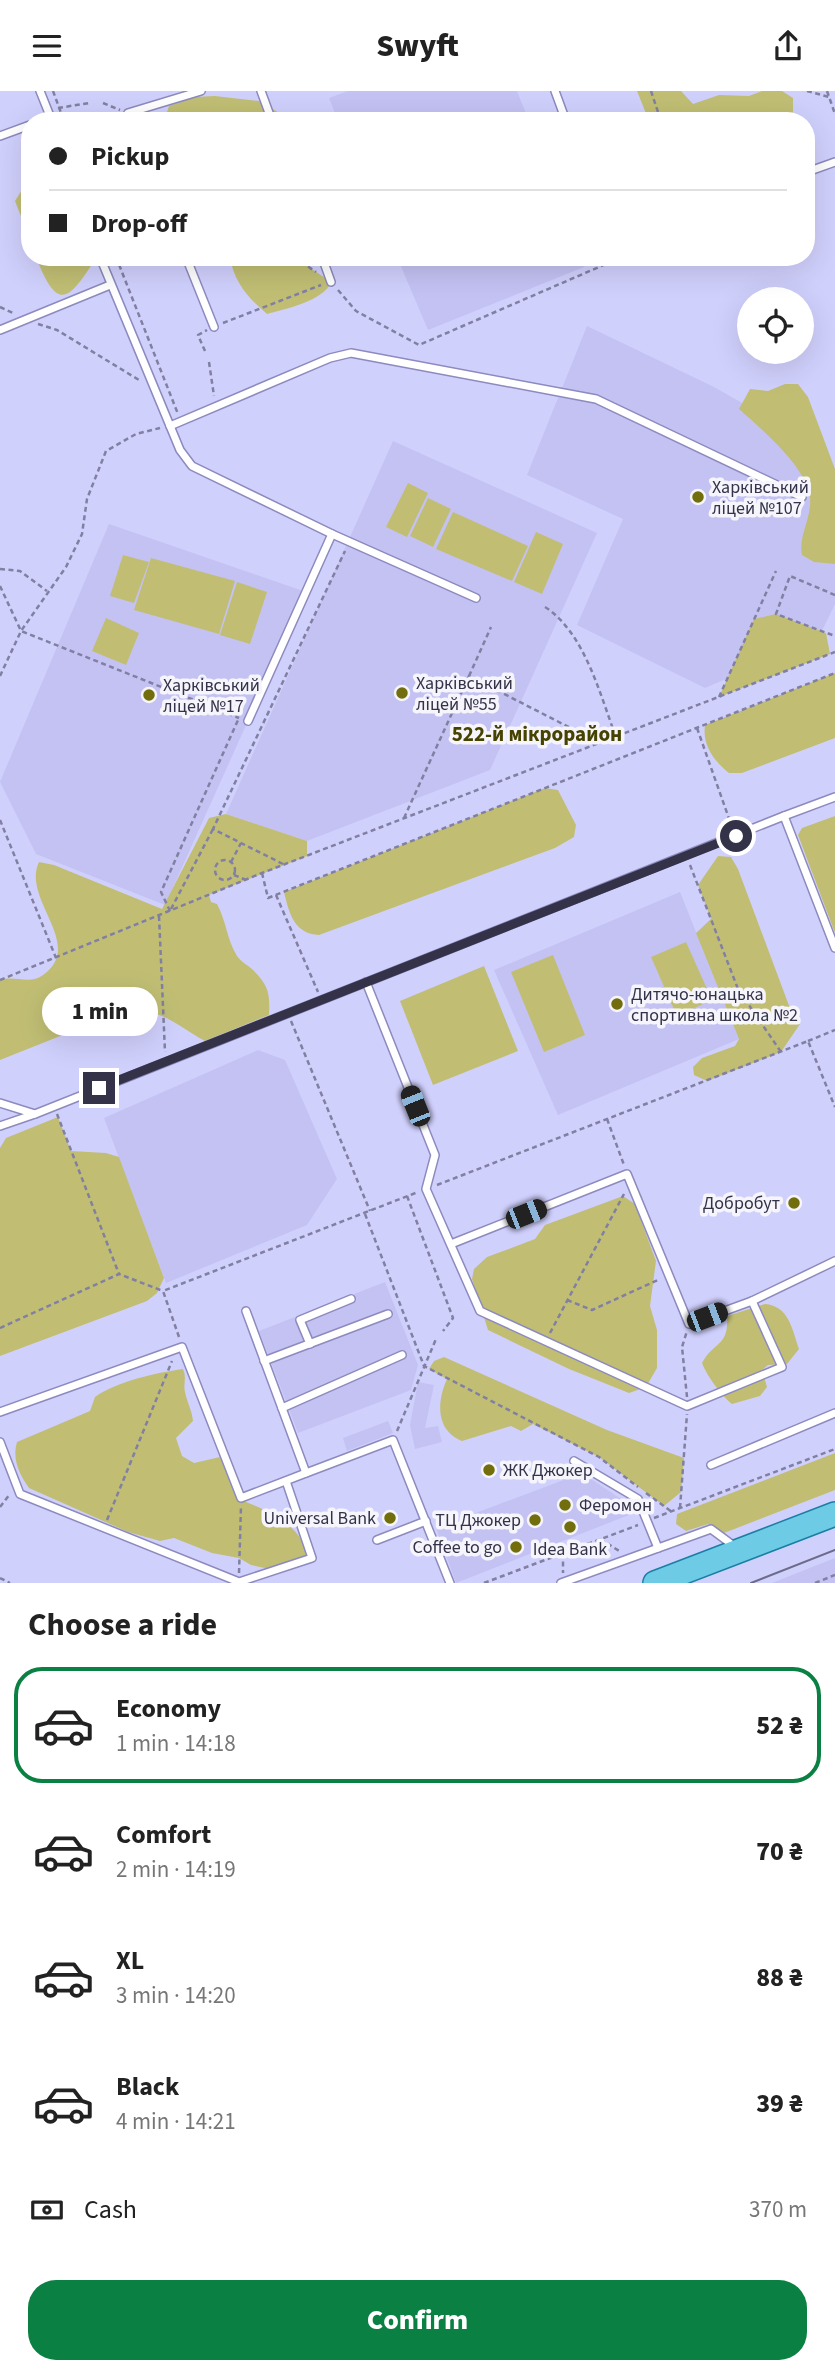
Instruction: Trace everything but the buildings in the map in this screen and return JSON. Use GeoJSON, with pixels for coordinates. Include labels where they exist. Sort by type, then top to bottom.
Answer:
{"type":"FeatureCollection","features":[{"type":"Feature","properties":{"kind":"main road"},"geometry":{"type":"LineString","coordinates":[[655,1583],[835,1514]]}},
{"type":"Feature","properties":{"kind":"lane"},"geometry":{"type":"LineString","coordinates":[[40,91],[48,112]]}},
{"type":"Feature","properties":{"kind":"lane"},"geometry":{"type":"LineString","coordinates":[[144,112],[201,91]]}},
{"type":"Feature","properties":{"kind":"lane"},"geometry":{"type":"LineString","coordinates":[[261,91],[269,112]]}},
{"type":"Feature","properties":{"kind":"lane"},"geometry":{"type":"LineString","coordinates":[[555,91],[563,112]]}},
{"type":"Feature","properties":{"kind":"lane"},"geometry":{"type":"LineString","coordinates":[[0,136],[21,128]]}},
{"type":"Feature","properties":{"kind":"lane"},"geometry":{"type":"LineString","coordinates":[[815,169],[835,162]]}},
{"type":"Feature","properties":{"kind":"lane"},"geometry":{"type":"LineString","coordinates":[[103,266],[180,450],[192,465],[349,542],[476,598]]}},
{"type":"Feature","properties":{"kind":"lane"},"geometry":{"type":"LineString","coordinates":[[190,266],[214,327]]}},
{"type":"Feature","properties":{"kind":"lane"},"geometry":{"type":"LineString","coordinates":[[325,266],[331,282]]}},
{"type":"Feature","properties":{"kind":"lane"},"geometry":{"type":"LineString","coordinates":[[0,330],[110,285]]}},
{"type":"Feature","properties":{"kind":"lane"},"geometry":{"type":"LineString","coordinates":[[170,426],[330,358],[351,353],[372,355],[596,400],[802,498]]}},
{"type":"Feature","properties":{"kind":"lane"},"geometry":{"type":"LineString","coordinates":[[248,721],[332,534]]}},
{"type":"Feature","properties":{"kind":"lane"},"geometry":{"type":"LineString","coordinates":[[0,1126],[835,797]]}},
{"type":"Feature","properties":{"kind":"lane"},"geometry":{"type":"LineString","coordinates":[[784,816],[835,948]]}},
{"type":"Feature","properties":{"kind":"lane"},"geometry":{"type":"LineString","coordinates":[[366,982],[435,1155],[426,1189],[480,1311],[687,1406],[782,1367],[752,1301]]}},
{"type":"Feature","properties":{"kind":"lane"},"geometry":{"type":"LineString","coordinates":[[0,1103],[35,1114]]}},
{"type":"Feature","properties":{"kind":"lane"},"geometry":{"type":"LineString","coordinates":[[451,1244],[629,1178],[688,1324],[752,1301],[835,1261]]}},
{"type":"Feature","properties":{"kind":"lane"},"geometry":{"type":"LineString","coordinates":[[310,1344],[300,1319],[351,1299]]}},
{"type":"Feature","properties":{"kind":"lane"},"geometry":{"type":"LineString","coordinates":[[246,1311],[306,1473]]}},
{"type":"Feature","properties":{"kind":"lane"},"geometry":{"type":"LineString","coordinates":[[264,1361],[388,1314]]}},
{"type":"Feature","properties":{"kind":"lane"},"geometry":{"type":"LineString","coordinates":[[0,1412],[180,1347],[241,1498],[393,1440],[448,1582]]}},
{"type":"Feature","properties":{"kind":"lane"},"geometry":{"type":"LineString","coordinates":[[282,1408],[402,1355]]}},
{"type":"Feature","properties":{"kind":"lane"},"geometry":{"type":"LineString","coordinates":[[711,1465],[835,1413]]}},
{"type":"Feature","properties":{"kind":"lane"},"geometry":{"type":"LineString","coordinates":[[0,1442],[20,1495],[239,1582],[312,1558],[286,1481]]}},
{"type":"Feature","properties":{"kind":"lane"},"geometry":{"type":"LineString","coordinates":[[575,1461],[638,1499],[658,1548]]}},
{"type":"Feature","properties":{"kind":"lane"},"geometry":{"type":"LineString","coordinates":[[377,1540],[426,1521]]}},
{"type":"Feature","properties":{"kind":"lane"},"geometry":{"type":"LineString","coordinates":[[562,1583],[711,1529],[741,1551]]}},
{"type":"Feature","properties":{"kind":"path"},"geometry":{"type":"LineString","coordinates":[[53,91],[61,112]]}},
{"type":"Feature","properties":{"kind":"path"},"geometry":{"type":"LineString","coordinates":[[651,91],[658,112]]}},
{"type":"Feature","properties":{"kind":"path"},"geometry":{"type":"LineString","coordinates":[[807,91],[829,97]]}},
{"type":"Feature","properties":{"kind":"path"},"geometry":{"type":"LineString","coordinates":[[827,91],[835,114]]}},
{"type":"Feature","properties":{"kind":"path"},"geometry":{"type":"LineString","coordinates":[[54,112],[59,108],[89,103]]}},
{"type":"Feature","properties":{"kind":"path"},"geometry":{"type":"LineString","coordinates":[[103,103],[120,112]]}},
{"type":"Feature","properties":{"kind":"path"},"geometry":{"type":"LineString","coordinates":[[120,266],[181,421]]}},
{"type":"Feature","properties":{"kind":"path"},"geometry":{"type":"LineString","coordinates":[[307,266],[331,282],[356,311],[419,345],[601,266]]}},
{"type":"Feature","properties":{"kind":"path"},"geometry":{"type":"LineString","coordinates":[[205,351],[198,335],[331,282]]}},
{"type":"Feature","properties":{"kind":"path"},"geometry":{"type":"LineString","coordinates":[[0,307],[24,319],[57,330],[154,388]]}},
{"type":"Feature","properties":{"kind":"path"},"geometry":{"type":"LineString","coordinates":[[209,362],[215,406]]}},
{"type":"Feature","properties":{"kind":"path"},"geometry":{"type":"LineString","coordinates":[[0,676],[21,631],[66,567],[82,534],[87,499],[106,451],[136,435],[170,426]]}},
{"type":"Feature","properties":{"kind":"path"},"geometry":{"type":"LineString","coordinates":[[170,911],[213,829],[349,542]]}},
{"type":"Feature","properties":{"kind":"path"},"geometry":{"type":"LineString","coordinates":[[0,569],[20,571],[47,591]]}},
{"type":"Feature","properties":{"kind":"path"},"geometry":{"type":"LineString","coordinates":[[719,697],[776,571]]}},
{"type":"Feature","properties":{"kind":"path"},"geometry":{"type":"LineString","coordinates":[[835,596],[790,576],[776,614],[835,636]]}},
{"type":"Feature","properties":{"kind":"path"},"geometry":{"type":"LineString","coordinates":[[0,586],[21,631],[248,721]]}},
{"type":"Feature","properties":{"kind":"path"},"geometry":{"type":"LineString","coordinates":[[545,607],[559,616],[583,654],[616,737]]}},
{"type":"Feature","properties":{"kind":"path"},"geometry":{"type":"LineString","coordinates":[[404,818],[491,627]]}},
{"type":"Feature","properties":{"kind":"path"},"geometry":{"type":"LineString","coordinates":[[0,980],[262,873],[835,652]]}},
{"type":"Feature","properties":{"kind":"path"},"geometry":{"type":"LineString","coordinates":[[262,873],[268,898],[835,673]]}},
{"type":"Feature","properties":{"kind":"path"},"geometry":{"type":"LineString","coordinates":[[469,676],[600,743]]}},
{"type":"Feature","properties":{"kind":"path"},"geometry":{"type":"LineString","coordinates":[[170,911],[160,892],[239,718]]}},
{"type":"Feature","properties":{"kind":"path"},"geometry":{"type":"LineString","coordinates":[[697,728],[736,836]]}},
{"type":"Feature","properties":{"kind":"path"},"geometry":{"type":"LineString","coordinates":[[0,820],[56,958]]}},
{"type":"Feature","properties":{"kind":"path"},"geometry":{"type":"LineString","coordinates":[[213,829],[284,865]]}},
{"type":"Feature","properties":{"kind":"path"},"geometry":{"type":"LineString","coordinates":[[234,875],[231,862],[241,843]]}},
{"type":"Feature","properties":{"kind":"path"},"geometry":{"type":"LineString","coordinates":[[686,855],[738,989],[781,1052]]}},
{"type":"Feature","properties":{"kind":"path"},"geometry":{"type":"LineString","coordinates":[[231,862],[221,860],[214,872],[223,881],[234,875]]}},
{"type":"Feature","properties":{"kind":"path"},"geometry":{"type":"LineString","coordinates":[[234,875],[246,880]]}},
{"type":"Feature","properties":{"kind":"path"},"geometry":{"type":"LineString","coordinates":[[276,895],[321,1000]]}},
{"type":"Feature","properties":{"kind":"path"},"geometry":{"type":"LineString","coordinates":[[159,916],[166,1062]]}},
{"type":"Feature","properties":{"kind":"path"},"geometry":{"type":"LineString","coordinates":[[288,1014],[370,1211]]}},
{"type":"Feature","properties":{"kind":"path"},"geometry":{"type":"LineString","coordinates":[[0,1328],[119,1274],[163,1291],[835,1030]]}},
{"type":"Feature","properties":{"kind":"path"},"geometry":{"type":"LineString","coordinates":[[808,1041],[835,1107]]}},
{"type":"Feature","properties":{"kind":"path"},"geometry":{"type":"LineString","coordinates":[[54,1106],[119,1274]]}},
{"type":"Feature","properties":{"kind":"path"},"geometry":{"type":"LineString","coordinates":[[546,1341],[629,1178],[607,1119]]}},
{"type":"Feature","properties":{"kind":"path"},"geometry":{"type":"LineString","coordinates":[[407,1196],[453,1318],[443,1331]]}},
{"type":"Feature","properties":{"kind":"path"},"geometry":{"type":"LineString","coordinates":[[364,1213],[424,1366],[599,1457],[671,1512]]}},
{"type":"Feature","properties":{"kind":"path"},"geometry":{"type":"LineString","coordinates":[[568,1300],[592,1310],[668,1275]]}},
{"type":"Feature","properties":{"kind":"path"},"geometry":{"type":"LineString","coordinates":[[103,1528],[180,1347],[163,1291]]}},
{"type":"Feature","properties":{"kind":"path"},"geometry":{"type":"LineString","coordinates":[[680,1509],[687,1406],[682,1347],[688,1324]]}},
{"type":"Feature","properties":{"kind":"path"},"geometry":{"type":"LineString","coordinates":[[393,1440],[436,1339]]}},
{"type":"Feature","properties":{"kind":"path"},"geometry":{"type":"LineString","coordinates":[[484,1583],[835,1448]]}},
{"type":"Feature","properties":{"kind":"path"},"geometry":{"type":"LineString","coordinates":[[0,1507],[17,1486]]}},
{"type":"Feature","properties":{"kind":"path"},"geometry":{"type":"LineString","coordinates":[[239,1582],[241,1498]]}},
{"type":"Feature","properties":{"kind":"path"},"geometry":{"type":"LineString","coordinates":[[562,1583],[563,1553]]}},
{"type":"Feature","properties":{"kind":"path"},"geometry":{"type":"LineString","coordinates":[[815,1583],[835,1575]]}},
{"type":"Feature","properties":{"kind":"path"},"geometry":{"type":"LineString","coordinates":[[0,1579],[10,1583]]}},
{"type":"Feature","properties":{"kind":"shaded area"},"geometry":{"type":"Polygon","coordinates":[[[348,91],[517,91],[525,112],[334,112],[329,98],[348,91]]]}},
{"type":"Feature","properties":{"kind":"shaded area"},"geometry":{"type":"Polygon","coordinates":[[[637,91],[681,91],[693,104],[719,95],[749,96],[762,91],[782,91],[793,98],[793,112],[645,112],[637,91]]]}},
{"type":"Feature","properties":{"kind":"shaded area"},"geometry":{"type":"Polygon","coordinates":[[[215,96],[259,101],[278,112],[167,112],[169,106],[195,97],[215,96]]]}},
{"type":"Feature","properties":{"kind":"shaded area"},"geometry":{"type":"Polygon","coordinates":[[[21,191],[21,216],[15,201],[21,191]]]}},
{"type":"Feature","properties":{"kind":"shaded area"},"geometry":{"type":"Polygon","coordinates":[[[40,266],[90,266],[78,284],[64,295],[51,287],[40,266]]]}},
{"type":"Feature","properties":{"kind":"shaded area"},"geometry":{"type":"Polygon","coordinates":[[[233,266],[307,266],[331,282],[327,289],[312,299],[267,314],[243,289],[233,266]]]}},
{"type":"Feature","properties":{"kind":"shaded area"},"geometry":{"type":"Polygon","coordinates":[[[401,266],[584,266],[584,267],[428,330],[401,266]]]}},
{"type":"Feature","properties":{"kind":"shaded area","name":"Харківський ліцей №107"},"geometry":{"type":"Polygon","coordinates":[[[587,326],[714,387],[793,432],[835,534],[835,604],[818,639],[705,688],[577,625],[623,519],[527,475],[587,326]]]}},
{"type":"Feature","properties":{"kind":"shaded area"},"geometry":{"type":"Polygon","coordinates":[[[785,384],[798,384],[808,397],[835,469],[835,564],[814,562],[802,555],[802,541],[810,505],[807,485],[792,461],[739,409],[750,389],[768,391],[785,384]]]}},
{"type":"Feature","properties":{"kind":"shaded area","name":"Харківський ліцей №55"},"geometry":{"type":"Polygon","coordinates":[[[393,441],[597,533],[490,770],[307,841],[226,814],[393,441]]]}},
{"type":"Feature","properties":{"kind":"shaded area"},"geometry":{"type":"Polygon","coordinates":[[[408,483],[428,493],[407,537],[386,527],[408,483]]]}},
{"type":"Feature","properties":{"kind":"shaded area"},"geometry":{"type":"Polygon","coordinates":[[[428,498],[451,509],[433,547],[410,536],[428,498]]]}},
{"type":"Feature","properties":{"kind":"shaded area"},"geometry":{"type":"Polygon","coordinates":[[[453,512],[528,546],[512,581],[436,549],[453,512]]]}},
{"type":"Feature","properties":{"kind":"shaded area","name":"Харківський ліцей №17"},"geometry":{"type":"Polygon","coordinates":[[[109,524],[306,592],[165,905],[36,854],[0,782],[109,524]]]}},
{"type":"Feature","properties":{"kind":"shaded area"},"geometry":{"type":"Polygon","coordinates":[[[536,532],[563,544],[542,594],[514,582],[536,532]]]}},
{"type":"Feature","properties":{"kind":"shaded area"},"geometry":{"type":"Polygon","coordinates":[[[123,555],[149,562],[134,603],[110,596],[123,555]]]}},
{"type":"Feature","properties":{"kind":"shaded area"},"geometry":{"type":"Polygon","coordinates":[[[151,558],[235,581],[219,634],[134,610],[151,558]]]}},
{"type":"Feature","properties":{"kind":"shaded area"},"geometry":{"type":"Polygon","coordinates":[[[237,582],[267,592],[250,644],[220,635],[237,582]]]}},
{"type":"Feature","properties":{"kind":"shaded area"},"geometry":{"type":"Polygon","coordinates":[[[776,614],[826,633],[830,654],[719,697],[754,619],[776,614]]]}},
{"type":"Feature","properties":{"kind":"shaded area"},"geometry":{"type":"Polygon","coordinates":[[[106,618],[139,633],[126,665],[92,651],[106,618]]]}},
{"type":"Feature","properties":{"kind":"shaded area"},"geometry":{"type":"Polygon","coordinates":[[[835,673],[835,738],[742,773],[729,773],[714,758],[705,739],[705,725],[835,673]]]}},
{"type":"Feature","properties":{"kind":"shaded area"},"geometry":{"type":"Polygon","coordinates":[[[545,788],[558,790],[576,825],[574,837],[555,848],[319,935],[304,931],[294,921],[284,892],[545,788]]]}},
{"type":"Feature","properties":{"kind":"shaded area"},"geometry":{"type":"Polygon","coordinates":[[[226,814],[307,841],[307,856],[209,895],[211,902],[217,904],[220,910],[237,956],[253,970],[265,986],[269,996],[269,1015],[205,1041],[152,1012],[128,1009],[0,1060],[0,980],[38,978],[54,963],[58,950],[56,936],[38,891],[36,876],[39,862],[54,865],[162,909],[209,818],[226,814]]]}},
{"type":"Feature","properties":{"kind":"shaded area"},"geometry":{"type":"Polygon","coordinates":[[[835,816],[835,933],[798,835],[802,828],[835,816]]]}},
{"type":"Feature","properties":{"kind":"shaded area"},"geometry":{"type":"Polygon","coordinates":[[[718,856],[731,857],[738,869],[791,1011],[800,1024],[781,1052],[707,1081],[694,1075],[693,1067],[702,1058],[735,1046],[739,1039],[696,933],[711,919],[698,885],[718,856]]]}},
{"type":"Feature","properties":{"kind":"shaded area","name":"Дитячо-юнацька спортивна школа №2"},"geometry":{"type":"Polygon","coordinates":[[[680,892],[739,1039],[558,1115],[494,970],[680,892]]]}},
{"type":"Feature","properties":{"kind":"shaded area"},"geometry":{"type":"Polygon","coordinates":[[[686,942],[712,1000],[677,1016],[651,957],[686,942]]]}},
{"type":"Feature","properties":{"kind":"shaded area"},"geometry":{"type":"Polygon","coordinates":[[[553,955],[585,1035],[544,1052],[511,972],[553,955]]]}},
{"type":"Feature","properties":{"kind":"shaded area"},"geometry":{"type":"Polygon","coordinates":[[[484,966],[518,1051],[433,1085],[400,1001],[484,966]]]}},
{"type":"Feature","properties":{"kind":"shaded area"},"geometry":{"type":"Polygon","coordinates":[[[258,1050],[285,1060],[337,1179],[307,1225],[166,1283],[104,1118],[258,1050]]]}},
{"type":"Feature","properties":{"kind":"shaded area"},"geometry":{"type":"Polygon","coordinates":[[[58,1117],[71,1151],[106,1153],[119,1157],[164,1278],[157,1293],[147,1301],[0,1356],[0,1148],[6,1138],[58,1117]]]}},
{"type":"Feature","properties":{"kind":"shaded area"},"geometry":{"type":"Polygon","coordinates":[[[623,1196],[635,1204],[656,1261],[650,1306],[657,1330],[657,1368],[646,1387],[629,1393],[569,1369],[488,1330],[472,1279],[474,1269],[487,1257],[535,1239],[545,1225],[623,1196]]]}},
{"type":"Feature","properties":{"kind":"shaded area"},"geometry":{"type":"Polygon","coordinates":[[[385,1282],[418,1365],[411,1390],[298,1433],[259,1331],[385,1282]]]}},
{"type":"Feature","properties":{"kind":"shaded area"},"geometry":{"type":"Polygon","coordinates":[[[765,1304],[784,1314],[799,1349],[787,1364],[768,1365],[762,1370],[767,1387],[760,1396],[732,1404],[723,1396],[702,1363],[723,1339],[727,1316],[765,1304]]]}},
{"type":"Feature","properties":{"kind":"shaded area"},"geometry":{"type":"Polygon","coordinates":[[[444,1357],[607,1430],[684,1458],[681,1492],[664,1506],[599,1457],[533,1424],[521,1431],[511,1426],[462,1441],[453,1436],[443,1422],[440,1405],[447,1379],[429,1369],[434,1361],[444,1357]]]}},
{"type":"Feature","properties":{"kind":"shaded area"},"geometry":{"type":"Polygon","coordinates":[[[183,1369],[185,1392],[193,1421],[176,1438],[182,1456],[194,1463],[220,1457],[237,1499],[269,1512],[290,1526],[303,1544],[306,1555],[274,1570],[251,1565],[239,1558],[212,1553],[174,1538],[160,1541],[128,1532],[29,1488],[25,1483],[16,1460],[17,1442],[90,1411],[95,1397],[115,1386],[149,1375],[183,1369]]]}},
{"type":"Feature","properties":{"kind":"shaded area"},"geometry":{"type":"Polygon","coordinates":[[[418,1382],[434,1385],[425,1428],[438,1426],[442,1442],[415,1449],[410,1425],[418,1382]]]}},
{"type":"Feature","properties":{"kind":"shaded area"},"geometry":{"type":"Polygon","coordinates":[[[388,1421],[393,1433],[347,1451],[343,1438],[388,1421]]]}},
{"type":"Feature","properties":{"kind":"shaded area"},"geometry":{"type":"Polygon","coordinates":[[[835,1453],[835,1490],[724,1533],[708,1524],[686,1531],[676,1524],[677,1514],[835,1453]]]}},
{"type":"Feature","properties":{"kind":"shaded area","name":"ТЦ Джокер"},"geometry":{"type":"Polygon","coordinates":[[[582,1473],[639,1511],[456,1583],[436,1528],[582,1473]]]}},
{"type":"Feature","properties":{"kind":"shaded area"},"geometry":{"type":"Polygon","coordinates":[[[835,1558],[835,1583],[772,1583],[835,1558]]]}},
{"type":"Feature","properties":{"kind":"tram line"},"geometry":{"type":"LineString","coordinates":[[751,1583],[835,1550]]}},
{"type":"Feature","properties":{"kind":"place","name":"Харківський ліцей №107"},"geometry":{"type":"Point","coordinates":[698,497]}},
{"type":"Feature","properties":{"kind":"place","name":"Харківський ліцей №55"},"geometry":{"type":"Point","coordinates":[402,693]}},
{"type":"Feature","properties":{"kind":"place","name":"Харківський ліцей №17"},"geometry":{"type":"Point","coordinates":[149,695]}},
{"type":"Feature","properties":{"kind":"place","name":"Дитячо-юнацька спортивна школа №2"},"geometry":{"type":"Point","coordinates":[617,1004]}},
{"type":"Feature","properties":{"kind":"place","name":"Добробут"},"geometry":{"type":"Point","coordinates":[794,1203]}},
{"type":"Feature","properties":{"kind":"place","name":"ЖК Джокер"},"geometry":{"type":"Point","coordinates":[489,1470]}},
{"type":"Feature","properties":{"kind":"place","name":"Феромон"},"geometry":{"type":"Point","coordinates":[565,1505]}},
{"type":"Feature","properties":{"kind":"place","name":"Universal Bank"},"geometry":{"type":"Point","coordinates":[390,1518]}},
{"type":"Feature","properties":{"kind":"place","name":"ТЦ Джокер"},"geometry":{"type":"Point","coordinates":[535,1520]}},
{"type":"Feature","properties":{"kind":"place","name":"Idea Bank"},"geometry":{"type":"Point","coordinates":[570,1527]}},
{"type":"Feature","properties":{"kind":"place","name":"Coffee to go"},"geometry":{"type":"Point","coordinates":[516,1547]}},
{"type":"Feature","properties":{"kind":"district","name":"522-й мікрорайон"},"geometry":{"type":"Point","coordinates":[537,734]}},
{"type":"Feature","properties":{"kind":"route"},"geometry":{"type":"LineString","coordinates":[[99,1088],[736,836]]}}]}
